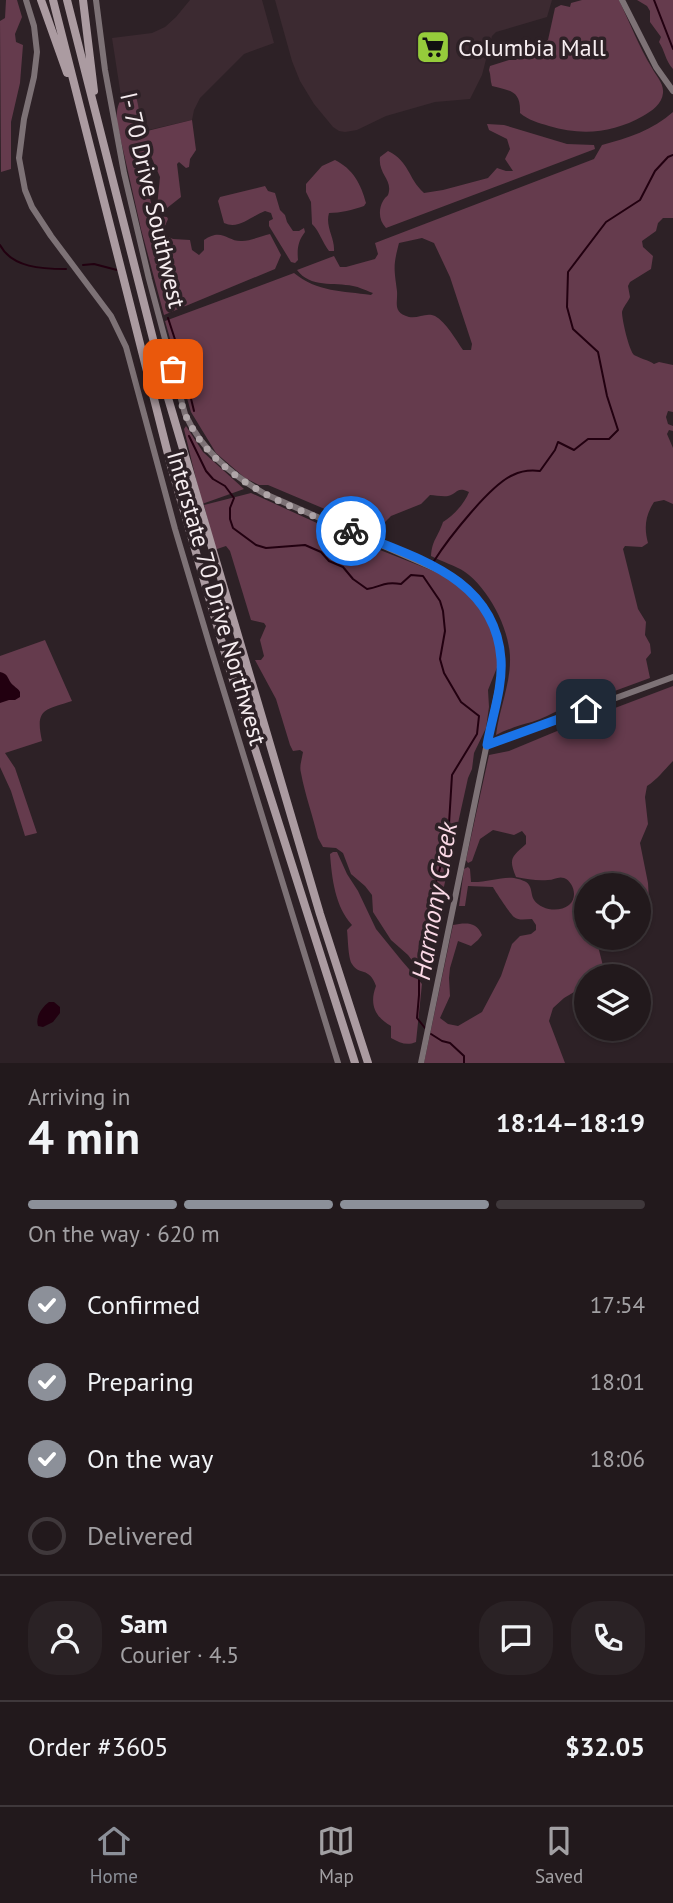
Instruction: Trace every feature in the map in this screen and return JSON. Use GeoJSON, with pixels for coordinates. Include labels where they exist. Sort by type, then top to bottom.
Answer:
{"type":"FeatureCollection","features":[{"type":"Feature","properties":{"kind":"highway"},"geometry":{"type":"LineString","coordinates":[[41,0],[79,102]]}},
{"type":"Feature","properties":{"kind":"highway"},"geometry":{"type":"LineString","coordinates":[[53,0],[171,466],[229,667],[355,1063]]}},
{"type":"Feature","properties":{"kind":"highway"},"geometry":{"type":"LineString","coordinates":[[67,0],[168,398],[320,914],[368,1063]]}},
{"type":"Feature","properties":{"kind":"highway"},"geometry":{"type":"LineString","coordinates":[[83,0],[97,118]]}},
{"type":"Feature","properties":{"kind":"street","name":"Interstate 70 Drive Northwest"},"geometry":{"type":"LineString","coordinates":[[26,0],[34,26],[37,52],[20,147],[20,167],[25,190],[51,236],[111,316],[126,347],[205,631],[338,1063]]}},
{"type":"Feature","properties":{"kind":"street","name":"I- 70 Drive Southwest"},"geometry":{"type":"LineString","coordinates":[[96,0],[105,69],[133,212],[182,402],[191,427],[223,466],[265,494],[452,576],[474,594],[487,611],[498,640],[500,680],[421,1063]]}},
{"type":"Feature","properties":{"kind":"street"},"geometry":{"type":"LineString","coordinates":[[622,0],[656,67],[673,91]]}},
{"type":"Feature","properties":{"kind":"street"},"geometry":{"type":"LineString","coordinates":[[487,745],[673,677]]}},
{"type":"Feature","properties":{"kind":"shaded area"},"geometry":{"type":"Polygon","coordinates":[[[6,0],[17,0],[22,17],[15,34],[16,42],[23,45],[20,83],[11,122],[11,169],[1,172],[0,21],[5,18],[6,0]]]}},
{"type":"Feature","properties":{"kind":"shaded area"},"geometry":{"type":"Polygon","coordinates":[[[190,0],[262,0],[274,43],[244,54],[200,98],[192,120],[127,135],[112,38],[152,33],[165,27],[190,0]]]}},
{"type":"Feature","properties":{"kind":"shaded area","name":"Columbia Mall"},"geometry":{"type":"Polygon","coordinates":[[[275,0],[552,0],[547,17],[496,32],[492,36],[482,75],[470,99],[435,102],[386,116],[357,130],[345,132],[333,127],[300,81],[275,0]]]}},
{"type":"Feature","properties":{"kind":"shaded area"},"geometry":{"type":"Polygon","coordinates":[[[582,0],[619,0],[663,89],[661,101],[656,107],[632,122],[585,132],[561,129],[526,118],[520,113],[519,100],[513,93],[492,86],[489,70],[490,66],[516,60],[522,53],[533,50],[548,40],[555,8],[561,5],[570,7],[571,3],[582,0]]]}},
{"type":"Feature","properties":{"kind":"shaded area"},"geometry":{"type":"Polygon","coordinates":[[[637,0],[673,0],[673,69],[659,42],[661,37],[650,22],[650,11],[637,0]]]}},
{"type":"Feature","properties":{"kind":"shaded area"},"geometry":{"type":"Polygon","coordinates":[[[134,93],[139,122],[147,131],[192,120],[196,150],[190,159],[189,167],[186,168],[179,162],[177,164],[181,197],[161,210],[157,207],[160,177],[150,154],[147,154],[151,213],[167,217],[164,228],[166,236],[190,240],[192,250],[199,255],[204,250],[204,240],[210,236],[220,235],[242,241],[270,234],[281,255],[275,269],[164,315],[117,123],[121,100],[134,93]]]}},
{"type":"Feature","properties":{"kind":"shaded area"},"geometry":{"type":"Polygon","coordinates":[[[673,112],[673,218],[663,218],[656,231],[642,241],[643,247],[653,256],[651,269],[630,282],[630,297],[622,312],[626,335],[634,355],[654,364],[659,362],[673,365],[673,412],[668,411],[666,417],[668,424],[673,426],[673,431],[669,430],[667,434],[673,448],[673,504],[664,500],[654,502],[646,522],[648,543],[642,547],[625,546],[623,549],[638,609],[646,622],[645,635],[651,653],[646,659],[650,678],[496,735],[510,670],[509,649],[503,624],[474,579],[431,556],[443,522],[458,509],[469,492],[459,490],[448,496],[430,495],[421,504],[391,516],[380,527],[365,526],[245,478],[216,453],[191,412],[165,321],[294,273],[321,287],[371,295],[373,293],[355,286],[309,280],[297,270],[334,256],[340,267],[375,259],[378,254],[375,243],[594,159],[602,145],[640,133],[673,112]],[[422,238],[399,243],[395,267],[398,310],[409,317],[435,316],[447,327],[463,350],[471,350],[472,344],[450,277],[434,243],[422,238]]]}},
{"type":"Feature","properties":{"kind":"shaded area"},"geometry":{"type":"Polygon","coordinates":[[[487,124],[504,125],[567,144],[594,145],[595,149],[386,228],[380,212],[389,187],[380,157],[388,151],[395,155],[424,193],[488,178],[497,168],[513,171],[505,159],[510,149],[507,139],[489,130],[487,124]]]}},
{"type":"Feature","properties":{"kind":"shaded area"},"geometry":{"type":"Polygon","coordinates":[[[335,160],[355,178],[366,203],[351,210],[329,213],[328,223],[334,251],[329,251],[312,224],[311,202],[306,192],[306,184],[322,166],[335,160]]]}},
{"type":"Feature","properties":{"kind":"shaded area"},"geometry":{"type":"Polygon","coordinates":[[[265,186],[268,191],[275,193],[280,210],[293,231],[304,228],[305,232],[298,245],[298,260],[295,263],[291,262],[269,226],[269,221],[273,219],[271,213],[265,211],[235,225],[224,223],[218,201],[220,197],[265,186]]]}},
{"type":"Feature","properties":{"kind":"shaded area"},"geometry":{"type":"Polygon","coordinates":[[[186,426],[203,452],[244,489],[202,504],[184,429],[186,426]]]}},
{"type":"Feature","properties":{"kind":"shaded area"},"geometry":{"type":"Polygon","coordinates":[[[251,493],[352,539],[446,576],[464,589],[484,613],[493,631],[499,651],[498,665],[488,690],[486,728],[474,753],[468,778],[441,900],[437,937],[425,937],[419,941],[417,967],[391,940],[373,912],[372,895],[351,874],[343,853],[336,848],[323,847],[318,838],[300,770],[303,752],[293,751],[276,699],[255,660],[261,660],[264,656],[260,640],[266,626],[251,620],[230,551],[226,546],[215,548],[204,505],[251,493]]]}},
{"type":"Feature","properties":{"kind":"shaded area"},"geometry":{"type":"Polygon","coordinates":[[[45,640],[72,701],[44,712],[40,723],[42,741],[5,753],[15,768],[37,833],[25,836],[11,791],[0,767],[0,656],[45,640]]]}},
{"type":"Feature","properties":{"kind":"shaded area"},"geometry":{"type":"Polygon","coordinates":[[[0,672],[6,675],[20,692],[20,697],[0,703],[0,672]]]}},
{"type":"Feature","properties":{"kind":"shaded area"},"geometry":{"type":"Polygon","coordinates":[[[673,686],[673,761],[647,786],[645,797],[648,824],[640,843],[646,873],[574,873],[574,894],[572,886],[564,878],[540,880],[516,877],[512,862],[526,844],[526,836],[522,831],[514,835],[493,830],[480,839],[472,861],[468,863],[466,860],[489,755],[509,751],[673,686]]]}},
{"type":"Feature","properties":{"kind":"shaded area"},"geometry":{"type":"Polygon","coordinates":[[[337,852],[376,929],[422,984],[416,1042],[410,1044],[391,1038],[391,1026],[377,1014],[373,1004],[376,986],[373,980],[367,973],[355,968],[351,961],[347,930],[352,925],[346,918],[335,892],[330,854],[337,852]]]}},
{"type":"Feature","properties":{"kind":"shaded area"},"geometry":{"type":"Polygon","coordinates":[[[464,869],[470,869],[471,882],[510,878],[525,881],[534,900],[546,908],[555,910],[565,907],[574,894],[574,950],[599,950],[602,964],[574,964],[574,992],[553,1008],[549,1021],[565,1063],[424,1063],[453,925],[473,925],[482,935],[471,946],[458,941],[450,968],[450,996],[440,1018],[448,1024],[458,1026],[482,1012],[501,976],[512,944],[520,936],[536,930],[532,919],[514,917],[493,887],[468,886],[465,906],[459,906],[464,869]]]}},
{"type":"Feature","properties":{"kind":"shaded area"},"geometry":{"type":"Polygon","coordinates":[[[49,1002],[60,1007],[60,1013],[53,1022],[43,1027],[38,1026],[40,1012],[49,1002]]]}},
{"type":"Feature","properties":{"kind":"waterway"},"geometry":{"type":"LineString","coordinates":[[654,0],[673,49]]}},
{"type":"Feature","properties":{"kind":"waterway"},"geometry":{"type":"LineString","coordinates":[[434,561],[470,514],[493,490],[513,475],[540,471],[558,442],[574,450],[588,439],[609,439],[618,430],[607,396],[598,352],[573,329],[567,307],[568,272],[606,222],[640,200],[655,171],[673,155]]}},
{"type":"Feature","properties":{"kind":"waterway","name":"Harmony Creek"},"geometry":{"type":"LineString","coordinates":[[0,245],[5,253],[20,263],[66,269]]}},
{"type":"Feature","properties":{"kind":"waterway","name":"Harmony Creek"},"geometry":{"type":"LineString","coordinates":[[83,265],[94,264],[117,270]]}},
{"type":"Feature","properties":{"kind":"waterway","name":"Harmony Creek"},"geometry":{"type":"LineString","coordinates":[[168,318],[194,411]]}},
{"type":"Feature","properties":{"kind":"waterway","name":"Harmony Creek"},"geometry":{"type":"LineString","coordinates":[[189,436],[206,471],[225,486],[234,498],[230,508],[233,528],[256,545],[266,548],[305,545],[343,567],[367,589],[386,584],[401,584],[411,575],[423,576],[440,601],[445,631],[440,659],[444,673],[461,702],[479,716],[477,734],[452,775],[448,840],[434,889],[435,920],[432,933],[424,939],[421,948],[417,1018],[425,1028]]}},
{"type":"Feature","properties":{"kind":"waterway","name":"Harmony Creek"},"geometry":{"type":"LineString","coordinates":[[431,1034],[450,1043],[464,1056],[464,1063]]}},
{"type":"Feature","properties":{"kind":"way so far"},"geometry":{"type":"LineString","coordinates":[[173,369],[191,427],[223,466],[265,494],[351,531]]}},
{"type":"Feature","properties":{"kind":"place","name":"Columbia Mall"},"geometry":{"type":"Point","coordinates":[433,47]}},
{"type":"Feature","properties":{"kind":"route"},"geometry":{"type":"LineString","coordinates":[[351,531],[452,576],[474,594],[487,611],[498,640],[501,661],[500,680],[487,745],[586,709]]}}]}
